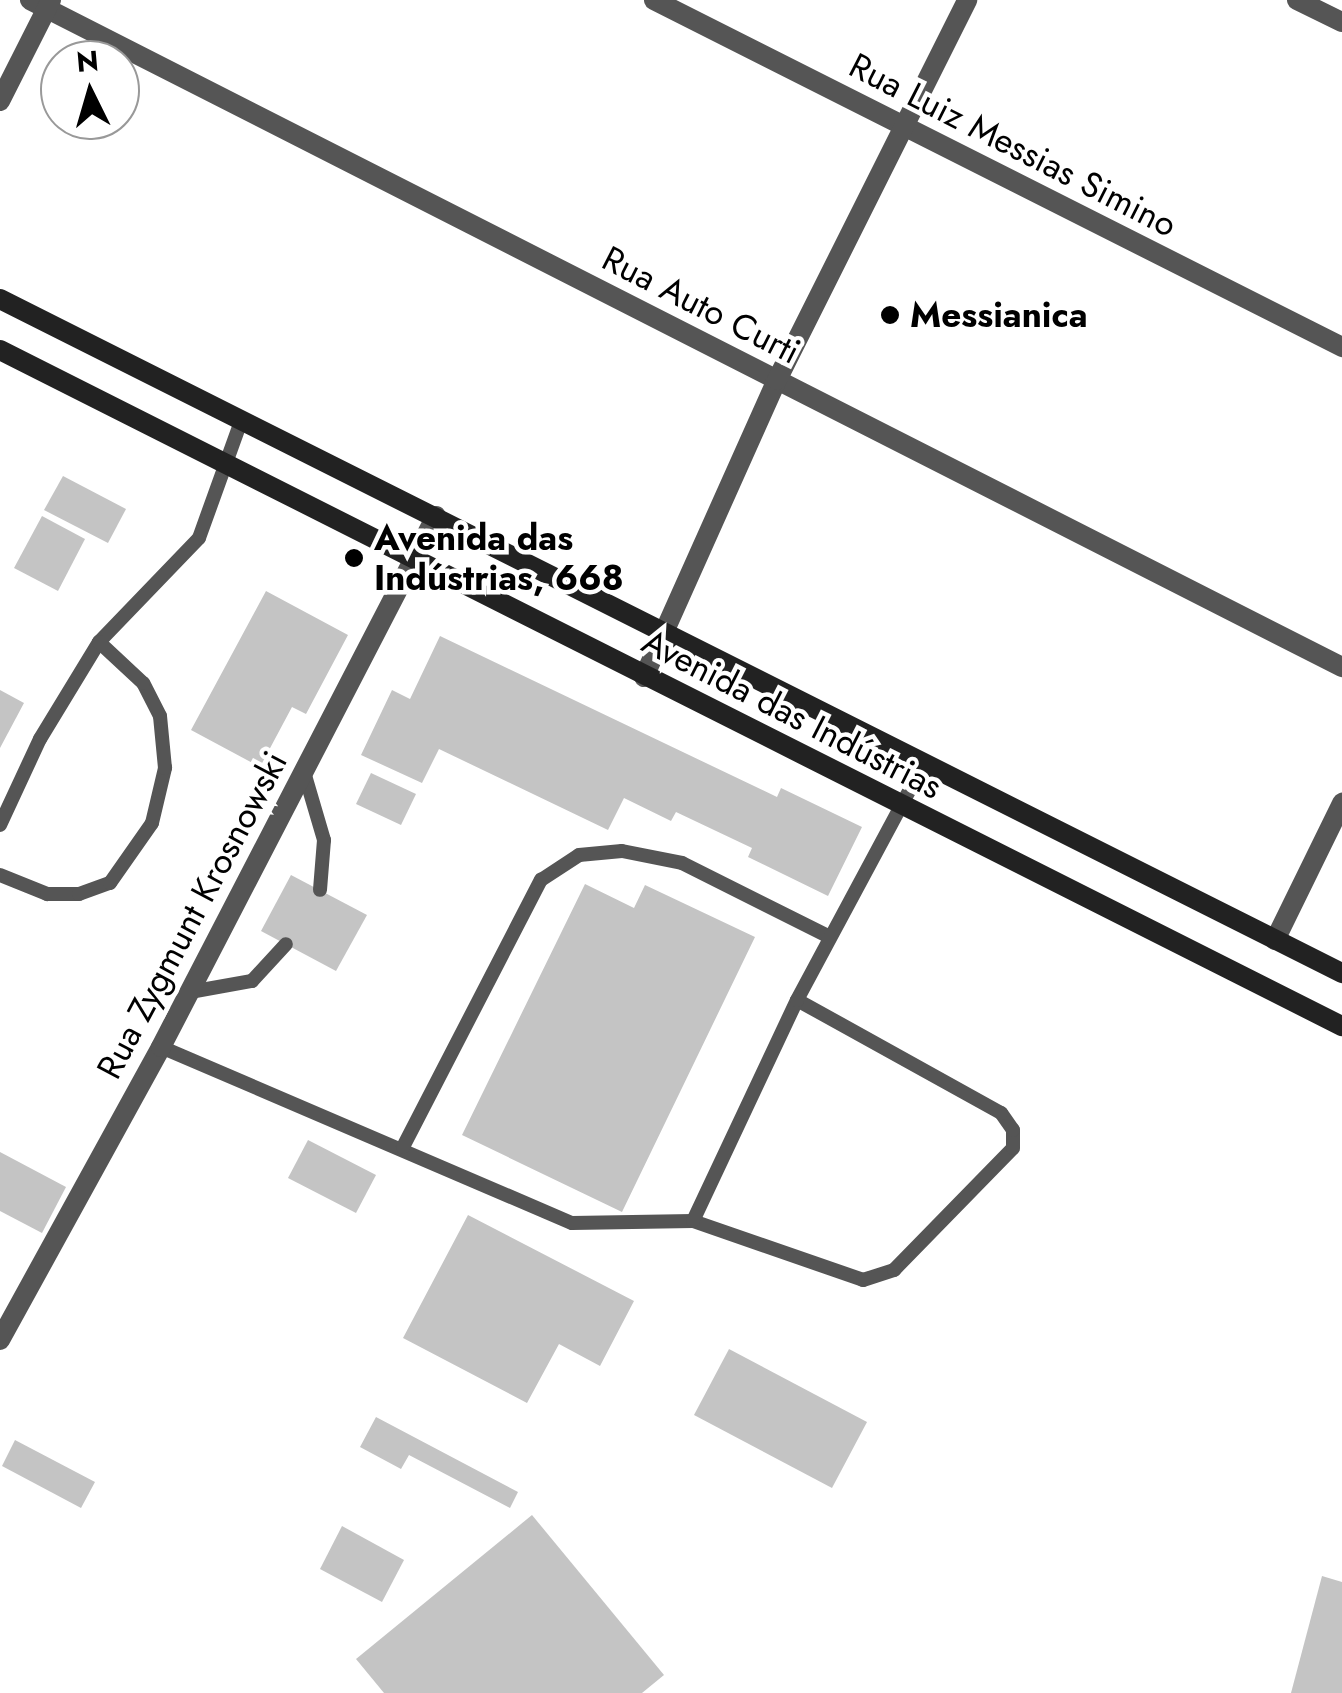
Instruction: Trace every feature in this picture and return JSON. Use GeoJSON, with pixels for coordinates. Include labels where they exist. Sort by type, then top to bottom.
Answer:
{"type":"FeatureCollection","features":[{"type":"Feature","properties":{"kind":"main road","name":"Avenida das Indústrias"},"geometry":{"type":"LineString","coordinates":[[0,299],[240,424],[436,516],[1342,973]]}},
{"type":"Feature","properties":{"kind":"main road","name":"Avenida das Indústrias"},"geometry":{"type":"LineString","coordinates":[[0,350],[1342,1026]]}},
{"type":"Feature","properties":{"kind":"street","name":"Rua Luiz Messias Simino"},"geometry":{"type":"LineString","coordinates":[[654,0],[1342,347]]}},
{"type":"Feature","properties":{"kind":"street"},"geometry":{"type":"LineString","coordinates":[[644,676],[777,380],[966,0]]}},
{"type":"Feature","properties":{"kind":"street"},"geometry":{"type":"LineString","coordinates":[[1297,0],[1342,22]]}},
{"type":"Feature","properties":{"kind":"street"},"geometry":{"type":"LineString","coordinates":[[0,101],[42,3]]}},
{"type":"Feature","properties":{"kind":"street","name":"Rua Auto Curti"},"geometry":{"type":"LineString","coordinates":[[42,3],[1342,668]]}},
{"type":"Feature","properties":{"kind":"street","name":"Rua Zygmunt Krosnowski"},"geometry":{"type":"LineString","coordinates":[[0,1340],[162,1046],[436,516]]}},
{"type":"Feature","properties":{"kind":"street"},"geometry":{"type":"LineString","coordinates":[[1275,940],[1342,804]]}},
{"type":"Feature","properties":{"kind":"lane"},"geometry":{"type":"LineString","coordinates":[[0,825],[40,740],[99,642],[200,538],[224,460],[240,424]]}},
{"type":"Feature","properties":{"kind":"lane"},"geometry":{"type":"LineString","coordinates":[[0,874],[47,894],[78,894],[110,884],[152,822],[165,768],[160,716],[143,683],[99,642]]}},
{"type":"Feature","properties":{"kind":"lane"},"geometry":{"type":"LineString","coordinates":[[693,1221],[797,1000],[924,763]]}},
{"type":"Feature","properties":{"kind":"lane"},"geometry":{"type":"LineString","coordinates":[[304,772],[324,840],[320,890]]}},
{"type":"Feature","properties":{"kind":"lane"},"geometry":{"type":"LineString","coordinates":[[403,1148],[541,880],[579,856],[622,851],[682,862],[830,937]]}},
{"type":"Feature","properties":{"kind":"lane"},"geometry":{"type":"LineString","coordinates":[[190,992],[252,981],[286,944]]}},
{"type":"Feature","properties":{"kind":"lane"},"geometry":{"type":"LineString","coordinates":[[162,1046],[572,1222],[693,1221],[864,1280],[894,1270],[1013,1148],[1013,1130],[1001,1113],[797,1000]]}},
{"type":"Feature","properties":{"kind":"building"},"geometry":{"type":"Polygon","coordinates":[[[63,476],[126,509],[108,543],[44,510],[63,476]]]}},
{"type":"Feature","properties":{"kind":"building"},"geometry":{"type":"Polygon","coordinates":[[[42,516],[85,539],[58,591],[14,568],[42,516]]]}},
{"type":"Feature","properties":{"kind":"building"},"geometry":{"type":"Polygon","coordinates":[[[266,591],[348,635],[306,714],[292,707],[260,767],[191,730],[266,591]]]}},
{"type":"Feature","properties":{"kind":"building"},"geometry":{"type":"Polygon","coordinates":[[[440,636],[777,797],[781,788],[862,827],[828,896],[748,857],[752,848],[676,812],[671,821],[624,798],[608,830],[439,749],[422,783],[361,755],[392,690],[410,699],[440,636]]]}},
{"type":"Feature","properties":{"kind":"building"},"geometry":{"type":"Polygon","coordinates":[[[0,690],[24,703],[0,748],[0,690]]]}},
{"type":"Feature","properties":{"kind":"building"},"geometry":{"type":"Polygon","coordinates":[[[371,773],[416,794],[401,825],[356,804],[371,773]]]}},
{"type":"Feature","properties":{"kind":"building"},"geometry":{"type":"Polygon","coordinates":[[[291,875],[367,915],[336,971],[261,931],[291,875]]]}},
{"type":"Feature","properties":{"kind":"building"},"geometry":{"type":"Polygon","coordinates":[[[585,884],[634,908],[645,885],[755,937],[622,1212],[462,1135],[585,884]]]}},
{"type":"Feature","properties":{"kind":"building"},"geometry":{"type":"Polygon","coordinates":[[[308,1140],[376,1175],[356,1213],[288,1178],[308,1140]]]}},
{"type":"Feature","properties":{"kind":"building"},"geometry":{"type":"Polygon","coordinates":[[[0,1152],[66,1187],[42,1233],[0,1211],[0,1152]]]}},
{"type":"Feature","properties":{"kind":"building"},"geometry":{"type":"Polygon","coordinates":[[[468,1215],[634,1301],[600,1366],[559,1344],[527,1403],[403,1338],[468,1215]]]}},
{"type":"Feature","properties":{"kind":"building"},"geometry":{"type":"Polygon","coordinates":[[[729,1349],[867,1422],[832,1488],[694,1415],[729,1349]]]}},
{"type":"Feature","properties":{"kind":"building"},"geometry":{"type":"Polygon","coordinates":[[[376,1417],[518,1492],[510,1508],[409,1455],[401,1469],[360,1447],[376,1417]]]}},
{"type":"Feature","properties":{"kind":"building"},"geometry":{"type":"Polygon","coordinates":[[[15,1440],[95,1482],[81,1508],[2,1466],[15,1440]]]}},
{"type":"Feature","properties":{"kind":"building"},"geometry":{"type":"Polygon","coordinates":[[[532,1515],[664,1675],[642,1693],[384,1693],[356,1659],[532,1515]]]}},
{"type":"Feature","properties":{"kind":"building"},"geometry":{"type":"Polygon","coordinates":[[[342,1526],[404,1560],[382,1602],[320,1569],[342,1526]]]}},
{"type":"Feature","properties":{"kind":"building"},"geometry":{"type":"Polygon","coordinates":[[[1322,1576],[1342,1582],[1342,1693],[1291,1693],[1322,1576]]]}},
{"type":"Feature","properties":{"kind":"place","name":"Messianica"},"geometry":{"type":"Point","coordinates":[890,315]}},
{"type":"Feature","properties":{"kind":"place","name":"Avenida das Indústrias, 668"},"geometry":{"type":"Point","coordinates":[354,558]}}]}
